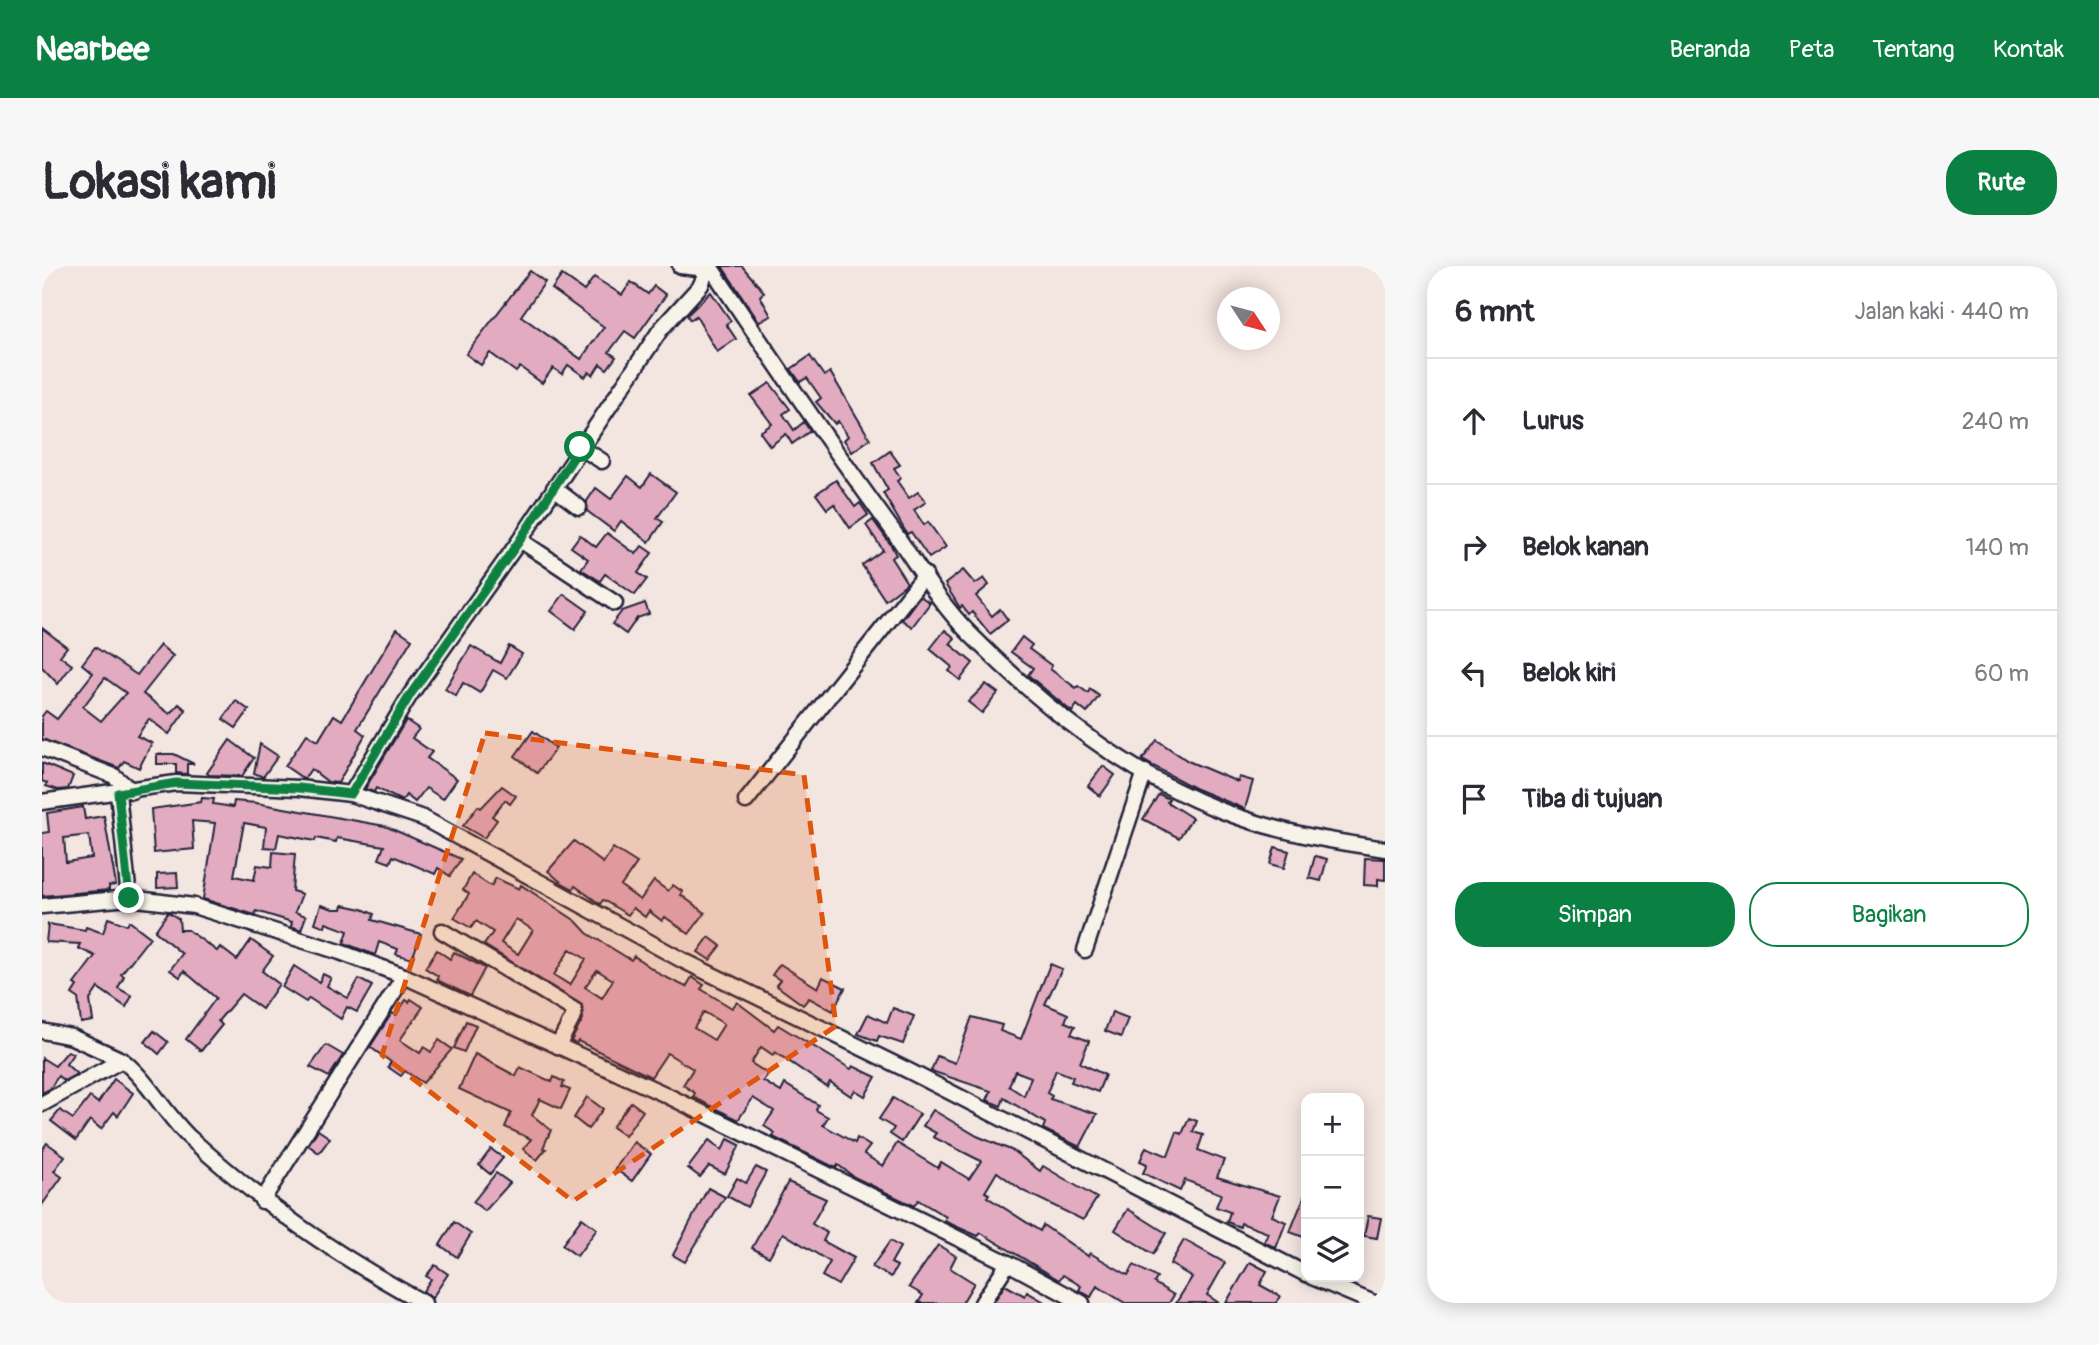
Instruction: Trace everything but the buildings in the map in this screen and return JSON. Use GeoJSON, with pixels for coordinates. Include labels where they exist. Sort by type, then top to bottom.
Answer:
{"type":"FeatureCollection","features":[{"type":"Feature","properties":{"kind":"street"},"geometry":{"type":"LineString","coordinates":[[680,266],[708,267]]}},
{"type":"Feature","properties":{"kind":"street"},"geometry":{"type":"LineString","coordinates":[[351,794],[410,695],[520,540],[664,324],[701,285],[708,267]]}},
{"type":"Feature","properties":{"kind":"street"},"geometry":{"type":"LineString","coordinates":[[708,267],[809,415],[970,634],[1052,710],[1121,759],[1222,811],[1263,826],[1312,838],[1385,849]]}},
{"type":"Feature","properties":{"kind":"street"},"geometry":{"type":"LineString","coordinates":[[580,447],[603,461]]}},
{"type":"Feature","properties":{"kind":"street"},"geometry":{"type":"LineString","coordinates":[[554,488],[579,508]]}},
{"type":"Feature","properties":{"kind":"street"},"geometry":{"type":"LineString","coordinates":[[520,540],[615,603]]}},
{"type":"Feature","properties":{"kind":"street"},"geometry":{"type":"LineString","coordinates":[[746,801],[925,575]]}},
{"type":"Feature","properties":{"kind":"street"},"geometry":{"type":"LineString","coordinates":[[42,748],[114,776],[125,792],[129,898]]}},
{"type":"Feature","properties":{"kind":"street"},"geometry":{"type":"LineString","coordinates":[[1085,950],[1145,772]]}},
{"type":"Feature","properties":{"kind":"street"},"geometry":{"type":"LineString","coordinates":[[42,802],[176,783],[299,788],[351,794],[424,818],[682,960],[909,1071],[1301,1271]]}},
{"type":"Feature","properties":{"kind":"street"},"geometry":{"type":"LineString","coordinates":[[42,906],[129,898],[194,906],[340,952],[404,976],[662,1093],[1008,1263],[1060,1298],[1082,1303]]}},
{"type":"Feature","properties":{"kind":"street"},"geometry":{"type":"LineString","coordinates":[[442,931],[574,1010],[558,1046]]}},
{"type":"Feature","properties":{"kind":"street"},"geometry":{"type":"LineString","coordinates":[[262,1201],[404,976]]}},
{"type":"Feature","properties":{"kind":"street"},"geometry":{"type":"LineString","coordinates":[[42,1031],[72,1037],[122,1060],[170,1118],[262,1201],[358,1267],[424,1303]]}},
{"type":"Feature","properties":{"kind":"street"},"geometry":{"type":"LineString","coordinates":[[42,1104],[122,1060]]}},
{"type":"Feature","properties":{"kind":"street"},"geometry":{"type":"LineString","coordinates":[[982,1303],[1008,1263]]}},
{"type":"Feature","properties":{"kind":"street"},"geometry":{"type":"LineString","coordinates":[[1324,1282],[1374,1303]]}},
{"type":"Feature","properties":{"kind":"highlighted area"},"geometry":{"type":"Polygon","coordinates":[[[485,733],[804,775],[836,1026],[573,1201],[382,1055],[485,733]]]}},
{"type":"Feature","properties":{"kind":"route"},"geometry":{"type":"LineString","coordinates":[[129,898],[118,793],[176,783],[299,788],[351,794],[410,695],[520,540],[580,447]]}}]}
